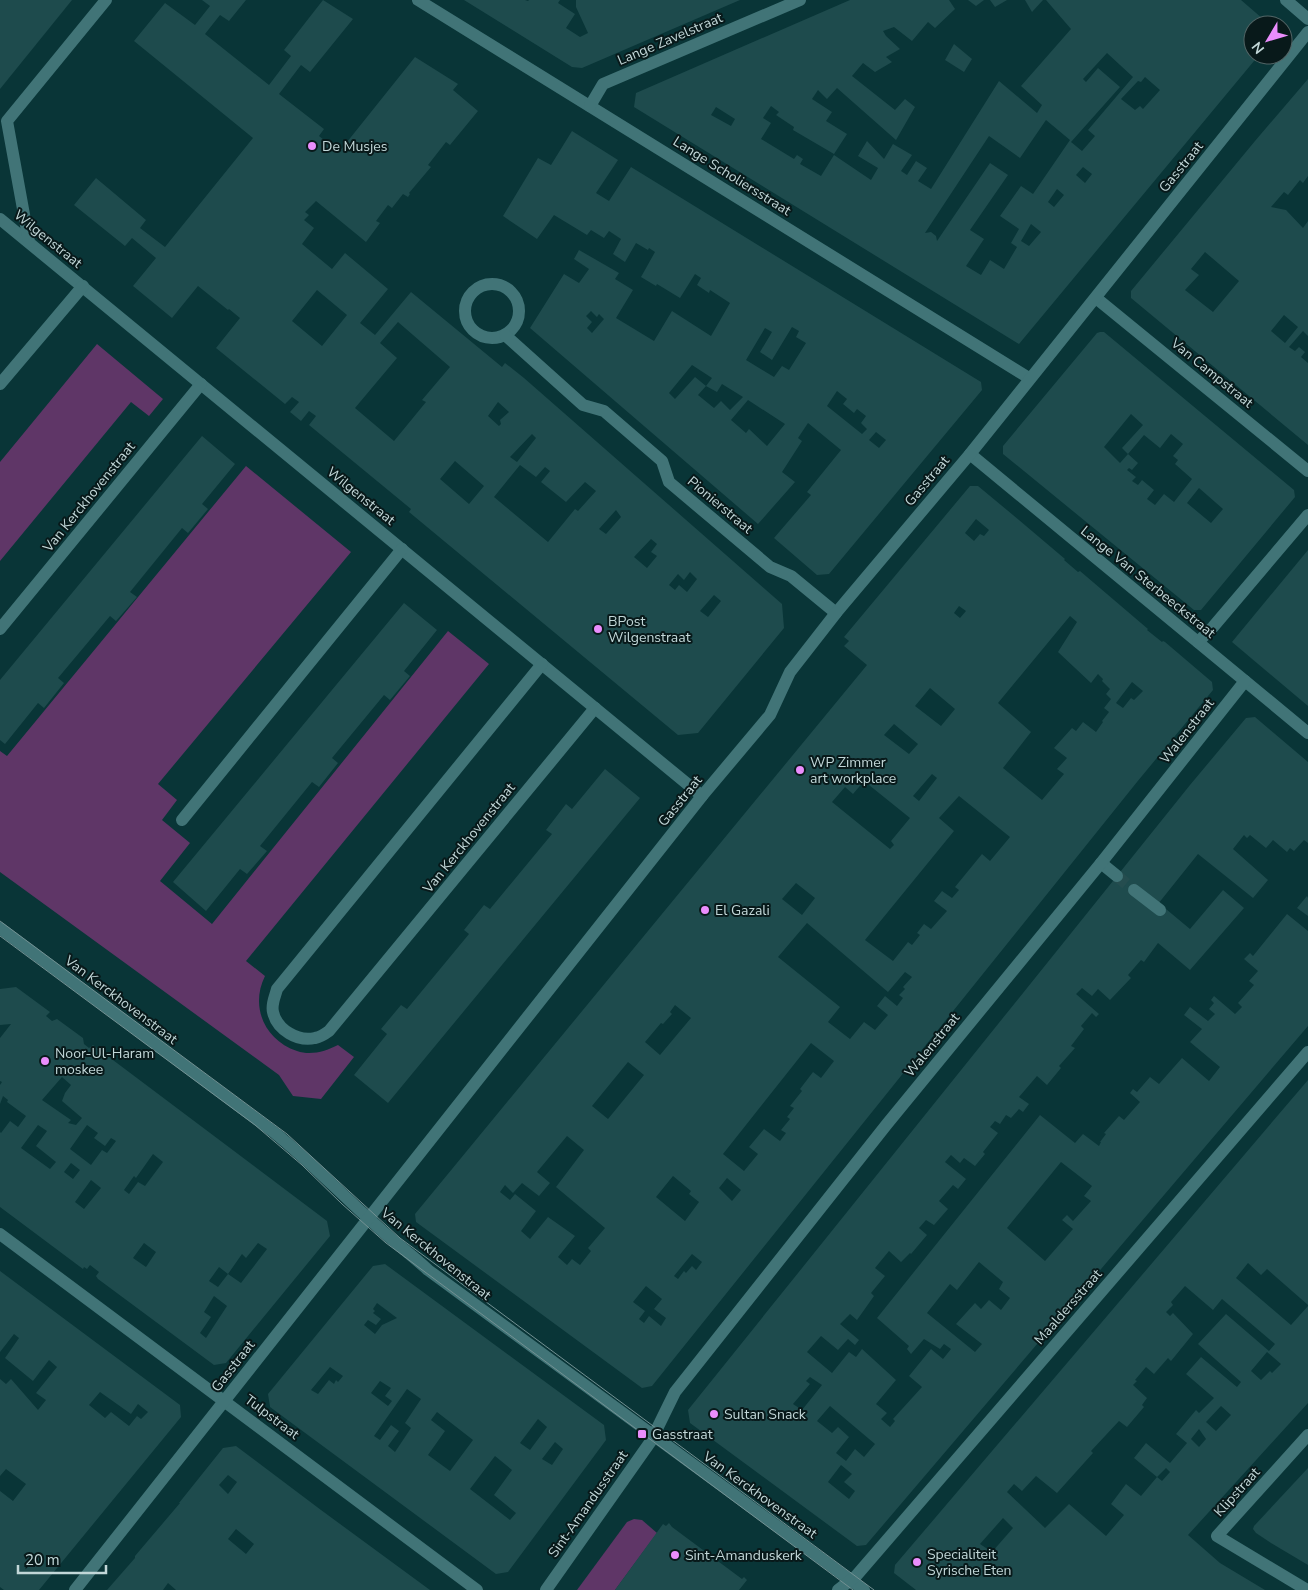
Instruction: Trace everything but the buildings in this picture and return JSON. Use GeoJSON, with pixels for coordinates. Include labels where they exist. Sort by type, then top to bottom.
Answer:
{"type":"FeatureCollection","features":[{"type":"Feature","properties":{"kind":"street"},"geometry":{"type":"LineString","coordinates":[[29,242],[4,126],[106,0]]}},
{"type":"Feature","properties":{"kind":"street","name":"Lange Scholiersstraat"},"geometry":{"type":"LineString","coordinates":[[418,0],[1029,378]]}},
{"type":"Feature","properties":{"kind":"street","name":"Lange Zavelstraat"},"geometry":{"type":"LineString","coordinates":[[590,106],[603,84],[800,0]]}},
{"type":"Feature","properties":{"kind":"street"},"geometry":{"type":"LineString","coordinates":[[1286,0],[1308,19]]}},
{"type":"Feature","properties":{"kind":"street","name":"Gasstraat"},"geometry":{"type":"LineString","coordinates":[[75,1590],[702,796],[770,715],[790,672],[836,613],[970,454],[1308,32]]}},
{"type":"Feature","properties":{"kind":"street","name":"Wilgenstraat"},"geometry":{"type":"LineString","coordinates":[[0,219],[702,796]]}},
{"type":"Feature","properties":{"kind":"street"},"geometry":{"type":"LineString","coordinates":[[494,284],[503,286],[515,298],[519,314],[517,322],[512,330],[505,335],[487,338],[478,335],[466,321],[466,302],[470,294],[478,288],[494,284]]}},
{"type":"Feature","properties":{"kind":"street"},"geometry":{"type":"LineString","coordinates":[[0,384],[82,286]]}},
{"type":"Feature","properties":{"kind":"street","name":"Van Campstraat"},"geometry":{"type":"LineString","coordinates":[[1096,298],[1308,471]]}},
{"type":"Feature","properties":{"kind":"street","name":"Pionierstraat"},"geometry":{"type":"LineString","coordinates":[[505,335],[583,405],[604,411],[662,461],[669,482],[770,567],[791,576],[836,613]]}},
{"type":"Feature","properties":{"kind":"street","name":"Van Kerckhovenstraat"},"geometry":{"type":"LineString","coordinates":[[0,630],[201,384]]}},
{"type":"Feature","properties":{"kind":"street","name":"Lange Van Sterbeeckstraat"},"geometry":{"type":"LineString","coordinates":[[970,454],[1308,733]]}},
{"type":"Feature","properties":{"kind":"street"},"geometry":{"type":"LineString","coordinates":[[1198,642],[1213,627],[1308,514]]}},
{"type":"Feature","properties":{"kind":"street"},"geometry":{"type":"LineString","coordinates":[[182,820],[402,549]]}},
{"type":"Feature","properties":{"kind":"street","name":"Van Kerckhovenstraat"},"geometry":{"type":"LineString","coordinates":[[542,664],[278,989],[273,1001],[273,1012],[277,1022],[286,1031],[295,1037],[305,1040],[318,1038],[329,1031],[595,708]]}},
{"type":"Feature","properties":{"kind":"street","name":"Walenstraat"},"geometry":{"type":"LineString","coordinates":[[654,1436],[675,1392],[887,1124],[1101,863],[1245,681]]}},
{"type":"Feature","properties":{"kind":"street"},"geometry":{"type":"LineString","coordinates":[[1101,863],[1117,876]]}},
{"type":"Feature","properties":{"kind":"street"},"geometry":{"type":"LineString","coordinates":[[1134,890],[1160,910]]}},
{"type":"Feature","properties":{"kind":"street","name":"Van Kerckhovenstraat"},"geometry":{"type":"LineString","coordinates":[[1,930],[275,1133],[312,1164],[395,1244],[414,1257],[428,1270],[864,1590]]}},
{"type":"Feature","properties":{"kind":"street","name":"Maaldersstraat"},"geometry":{"type":"LineString","coordinates":[[838,1590],[856,1576],[1308,1052]]}},
{"type":"Feature","properties":{"kind":"street","name":"Tulpstraat"},"geometry":{"type":"LineString","coordinates":[[0,1234],[477,1590]]}},
{"type":"Feature","properties":{"kind":"street","name":"Sint-Amandusstraat"},"geometry":{"type":"LineString","coordinates":[[546,1590],[654,1436]]}},
{"type":"Feature","properties":{"kind":"street","name":"Klipstraat"},"geometry":{"type":"LineString","coordinates":[[1307,1590],[1217,1536],[1308,1436]]}},
{"type":"Feature","properties":{"kind":"shaded area"},"geometry":{"type":"Polygon","coordinates":[[[97,344],[163,399],[149,416],[131,402],[0,561],[0,462],[97,344]]]}},
{"type":"Feature","properties":{"kind":"shaded area"},"geometry":{"type":"Polygon","coordinates":[[[246,466],[351,552],[158,784],[177,800],[162,820],[190,843],[160,881],[212,924],[448,631],[489,664],[246,961],[265,976],[259,999],[260,1010],[263,1021],[276,1039],[297,1051],[308,1053],[323,1051],[338,1045],[354,1057],[321,1099],[293,1096],[279,1075],[0,872],[0,751],[7,756],[246,466]]]}},
{"type":"Feature","properties":{"kind":"shaded area"},"geometry":{"type":"Polygon","coordinates":[[[634,1519],[642,1520],[657,1533],[615,1590],[577,1590],[627,1522],[634,1519]]]}},
{"type":"Feature","properties":{"kind":"tunnel"},"geometry":{"type":"LineString","coordinates":[[1117,876],[1134,890]]}},
{"type":"Feature","properties":{"kind":"tram line"},"geometry":{"type":"LineString","coordinates":[[0,921],[287,1134],[400,1238],[874,1590]]}},
{"type":"Feature","properties":{"kind":"tram line"},"geometry":{"type":"LineString","coordinates":[[0,936],[255,1125],[302,1165],[386,1243],[853,1590]]}},
{"type":"Feature","properties":{"kind":"place","name":"De Musjes"},"geometry":{"type":"Point","coordinates":[312,146]}},
{"type":"Feature","properties":{"kind":"place","name":"BPost Wilgenstraat"},"geometry":{"type":"Point","coordinates":[598,629]}},
{"type":"Feature","properties":{"kind":"place","name":"WP Zimmer art workplace"},"geometry":{"type":"Point","coordinates":[800,770]}},
{"type":"Feature","properties":{"kind":"place","name":"El Gazali"},"geometry":{"type":"Point","coordinates":[705,910]}},
{"type":"Feature","properties":{"kind":"place","name":"Noor-Ul-Haram moskee"},"geometry":{"type":"Point","coordinates":[45,1061]}},
{"type":"Feature","properties":{"kind":"place","name":"Sultan Snack"},"geometry":{"type":"Point","coordinates":[714,1414]}},
{"type":"Feature","properties":{"kind":"place","name":"Gasstraat"},"geometry":{"type":"Point","coordinates":[642,1434]}},
{"type":"Feature","properties":{"kind":"place","name":"Sint-Amanduskerk"},"geometry":{"type":"Point","coordinates":[675,1555]}},
{"type":"Feature","properties":{"kind":"place","name":"Specialiteit Syrische Eten"},"geometry":{"type":"Point","coordinates":[917,1562]}}]}
